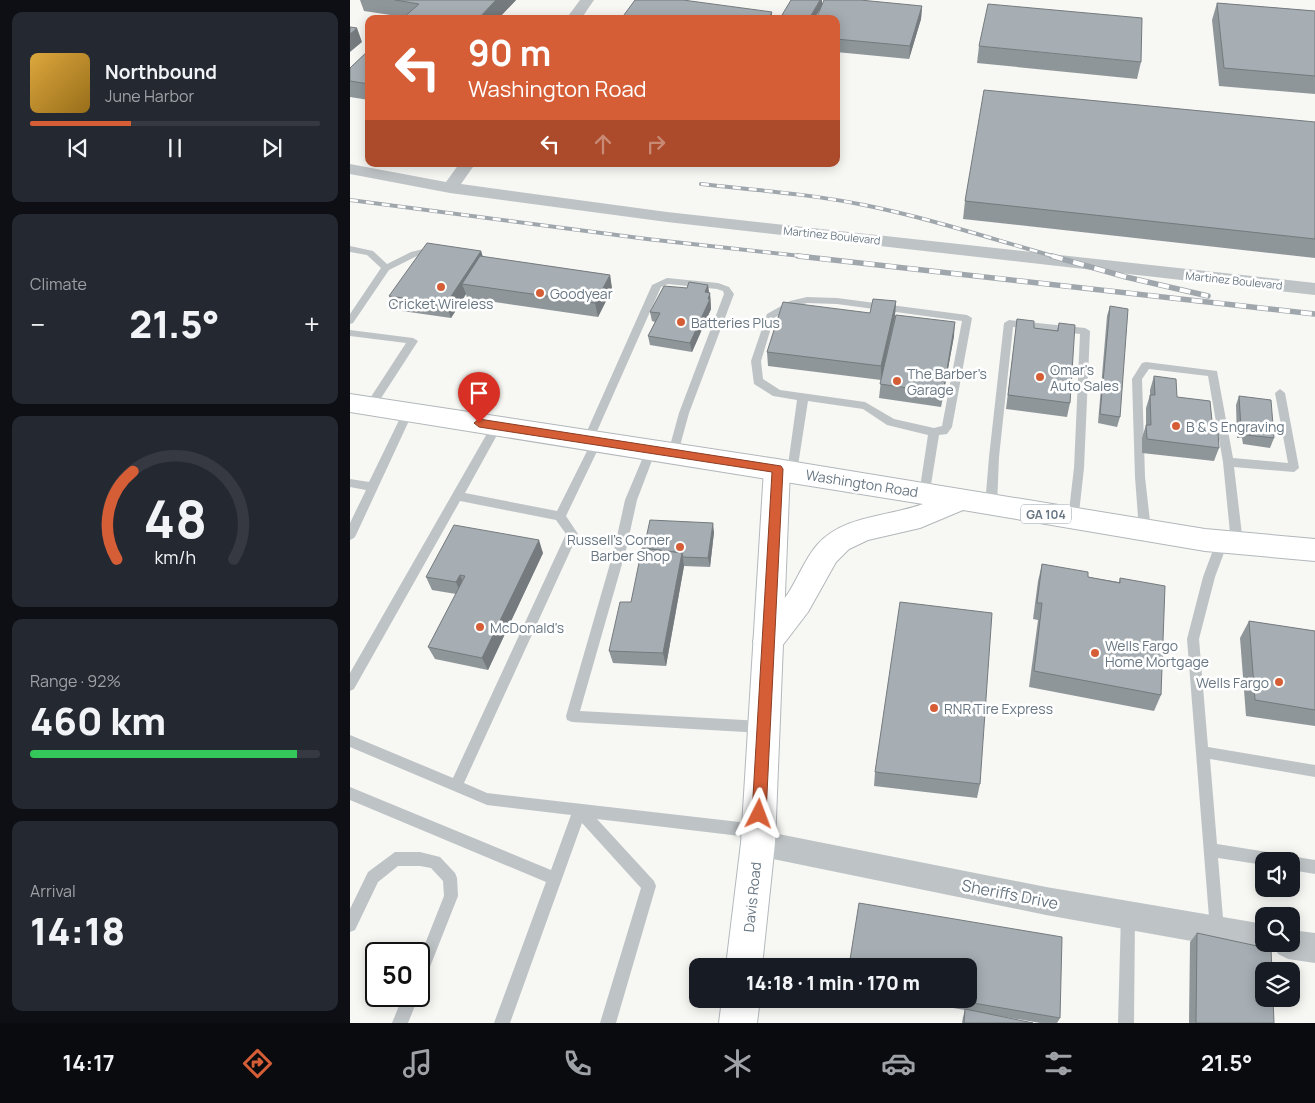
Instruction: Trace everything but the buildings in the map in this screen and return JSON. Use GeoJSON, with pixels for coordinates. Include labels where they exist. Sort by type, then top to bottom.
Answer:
{"type":"FeatureCollection","features":[{"type":"Feature","properties":{"kind":"main road","name":"Washington Road"},"geometry":{"type":"LineString","coordinates":[[360,405],[785,470],[1074,519],[1230,543],[1315,550]]}},
{"type":"Feature","properties":{"kind":"main road","name":"Davis Road"},"geometry":{"type":"LineString","coordinates":[[745,958],[758,837],[768,641],[785,470]]}},
{"type":"Feature","properties":{"kind":"main road"},"geometry":{"type":"LineString","coordinates":[[768,641],[798,603],[826,554],[838,542],[862,530],[910,520],[960,500]]}},
{"type":"Feature","properties":{"kind":"main road"},"geometry":{"type":"LineString","coordinates":[[738,1023],[740,1008]]}},
{"type":"Feature","properties":{"kind":"street"},"geometry":{"type":"LineString","coordinates":[[577,15],[587,0]]}},
{"type":"Feature","properties":{"kind":"street"},"geometry":{"type":"LineString","coordinates":[[450,188],[465,167]]}},
{"type":"Feature","properties":{"kind":"street","name":"Martinez Boulevard"},"geometry":{"type":"LineString","coordinates":[[350,169],[450,188],[667,217],[1315,288]]}},
{"type":"Feature","properties":{"kind":"street","name":"Sheriffs Drive"},"geometry":{"type":"LineString","coordinates":[[758,837],[1046,901],[1255,938]]}},
{"type":"Feature","properties":{"kind":"street"},"geometry":{"type":"LineString","coordinates":[[1300,946],[1315,948]]}},
{"type":"Feature","properties":{"kind":"lane"},"geometry":{"type":"LineString","coordinates":[[350,321],[386,268],[414,254],[436,248],[444,250]]}},
{"type":"Feature","properties":{"kind":"lane"},"geometry":{"type":"LineString","coordinates":[[350,249],[370,253],[386,268]]}},
{"type":"Feature","properties":{"kind":"lane"},"geometry":{"type":"LineString","coordinates":[[560,516],[657,285],[667,281],[718,286],[726,289],[729,294],[684,413],[662,452],[631,500],[620,550],[572,716],[764,727]]}},
{"type":"Feature","properties":{"kind":"lane"},"geometry":{"type":"LineString","coordinates":[[807,300],[837,301],[967,318],[947,427],[942,431],[934,432],[891,422],[865,406],[803,397],[777,393],[758,381],[756,361],[770,316],[793,303],[807,300]]}},
{"type":"Feature","properties":{"kind":"lane"},"geometry":{"type":"LineString","coordinates":[[991,505],[994,458],[1009,323],[1085,331],[1079,468],[1074,519]]}},
{"type":"Feature","properties":{"kind":"lane"},"geometry":{"type":"LineString","coordinates":[[350,333],[413,341],[360,405]]}},
{"type":"Feature","properties":{"kind":"lane"},"geometry":{"type":"LineString","coordinates":[[1145,530],[1140,476],[1137,379],[1146,365],[1213,373],[1228,462],[1230,543],[1208,577],[1193,639],[1218,932]]}},
{"type":"Feature","properties":{"kind":"lane"},"geometry":{"type":"LineString","coordinates":[[1228,462],[1294,468],[1280,393]]}},
{"type":"Feature","properties":{"kind":"lane"},"geometry":{"type":"LineString","coordinates":[[785,470],[797,430],[803,397]]}},
{"type":"Feature","properties":{"kind":"lane"},"geometry":{"type":"LineString","coordinates":[[350,535],[408,412]]}},
{"type":"Feature","properties":{"kind":"lane"},"geometry":{"type":"LineString","coordinates":[[350,685],[496,426]]}},
{"type":"Feature","properties":{"kind":"lane"},"geometry":{"type":"LineString","coordinates":[[925,494],[934,432]]}},
{"type":"Feature","properties":{"kind":"lane"},"geometry":{"type":"LineString","coordinates":[[350,483],[373,487]]}},
{"type":"Feature","properties":{"kind":"lane"},"geometry":{"type":"LineString","coordinates":[[456,786],[572,534],[560,516],[457,496]]}},
{"type":"Feature","properties":{"kind":"lane"},"geometry":{"type":"LineString","coordinates":[[350,741],[487,799],[580,810],[758,837]]}},
{"type":"Feature","properties":{"kind":"lane"},"geometry":{"type":"LineString","coordinates":[[1203,752],[1315,771]]}},
{"type":"Feature","properties":{"kind":"lane"},"geometry":{"type":"LineString","coordinates":[[350,793],[555,879]]}},
{"type":"Feature","properties":{"kind":"lane"},"geometry":{"type":"LineString","coordinates":[[502,1023],[580,810]]}},
{"type":"Feature","properties":{"kind":"lane"},"geometry":{"type":"LineString","coordinates":[[580,810],[649,886],[608,1023]]}},
{"type":"Feature","properties":{"kind":"lane"},"geometry":{"type":"LineString","coordinates":[[1211,850],[1255,857]]}},
{"type":"Feature","properties":{"kind":"lane"},"geometry":{"type":"LineString","coordinates":[[350,925],[374,877],[395,858],[435,862],[450,878],[451,896],[430,949]]}},
{"type":"Feature","properties":{"kind":"lane"},"geometry":{"type":"LineString","coordinates":[[1300,864],[1315,867]]}},
{"type":"Feature","properties":{"kind":"lane"},"geometry":{"type":"LineString","coordinates":[[1126,1023],[1128,915]]}},
{"type":"Feature","properties":{"kind":"lane"},"geometry":{"type":"LineString","coordinates":[[400,1023],[407,1007]]}},
{"type":"Feature","properties":{"kind":"railway"},"geometry":{"type":"LineString","coordinates":[[701,184],[803,195],[864,205],[936,222],[1056,257]]}},
{"type":"Feature","properties":{"kind":"railway"},"geometry":{"type":"LineString","coordinates":[[350,200],[647,239],[810,257]]}},
{"type":"Feature","properties":{"kind":"railway"},"geometry":{"type":"LineString","coordinates":[[798,256],[1315,314]]}},
{"type":"Feature","properties":{"kind":"railway"},"geometry":{"type":"LineString","coordinates":[[1052,256],[1126,277],[1208,296]]}},
{"type":"Feature","properties":{"kind":"place","name":"Cricket Wireless"},"geometry":{"type":"Point","coordinates":[441,287]}},
{"type":"Feature","properties":{"kind":"place","name":"Goodyear"},"geometry":{"type":"Point","coordinates":[540,293]}},
{"type":"Feature","properties":{"kind":"place","name":"Batteries Plus"},"geometry":{"type":"Point","coordinates":[681,322]}},
{"type":"Feature","properties":{"kind":"place","name":"Omar's Auto Sales"},"geometry":{"type":"Point","coordinates":[1040,377]}},
{"type":"Feature","properties":{"kind":"place","name":"The Barber’s Garage"},"geometry":{"type":"Point","coordinates":[897,381]}},
{"type":"Feature","properties":{"kind":"place","name":"B & S Engraving"},"geometry":{"type":"Point","coordinates":[1176,426]}},
{"type":"Feature","properties":{"kind":"place","name":"Russell's Corner Barber Shop"},"geometry":{"type":"Point","coordinates":[680,547]}},
{"type":"Feature","properties":{"kind":"place","name":"McDonald's"},"geometry":{"type":"Point","coordinates":[480,627]}},
{"type":"Feature","properties":{"kind":"place","name":"Wells Fargo Home Mortgage"},"geometry":{"type":"Point","coordinates":[1095,653]}},
{"type":"Feature","properties":{"kind":"place","name":"Wells Fargo"},"geometry":{"type":"Point","coordinates":[1279,682]}},
{"type":"Feature","properties":{"kind":"place","name":"RNR Tire Express"},"geometry":{"type":"Point","coordinates":[934,708]}},
{"type":"Feature","properties":{"kind":"route"},"geometry":{"type":"LineString","coordinates":[[479,423],[777,469],[759,814]]}}]}
